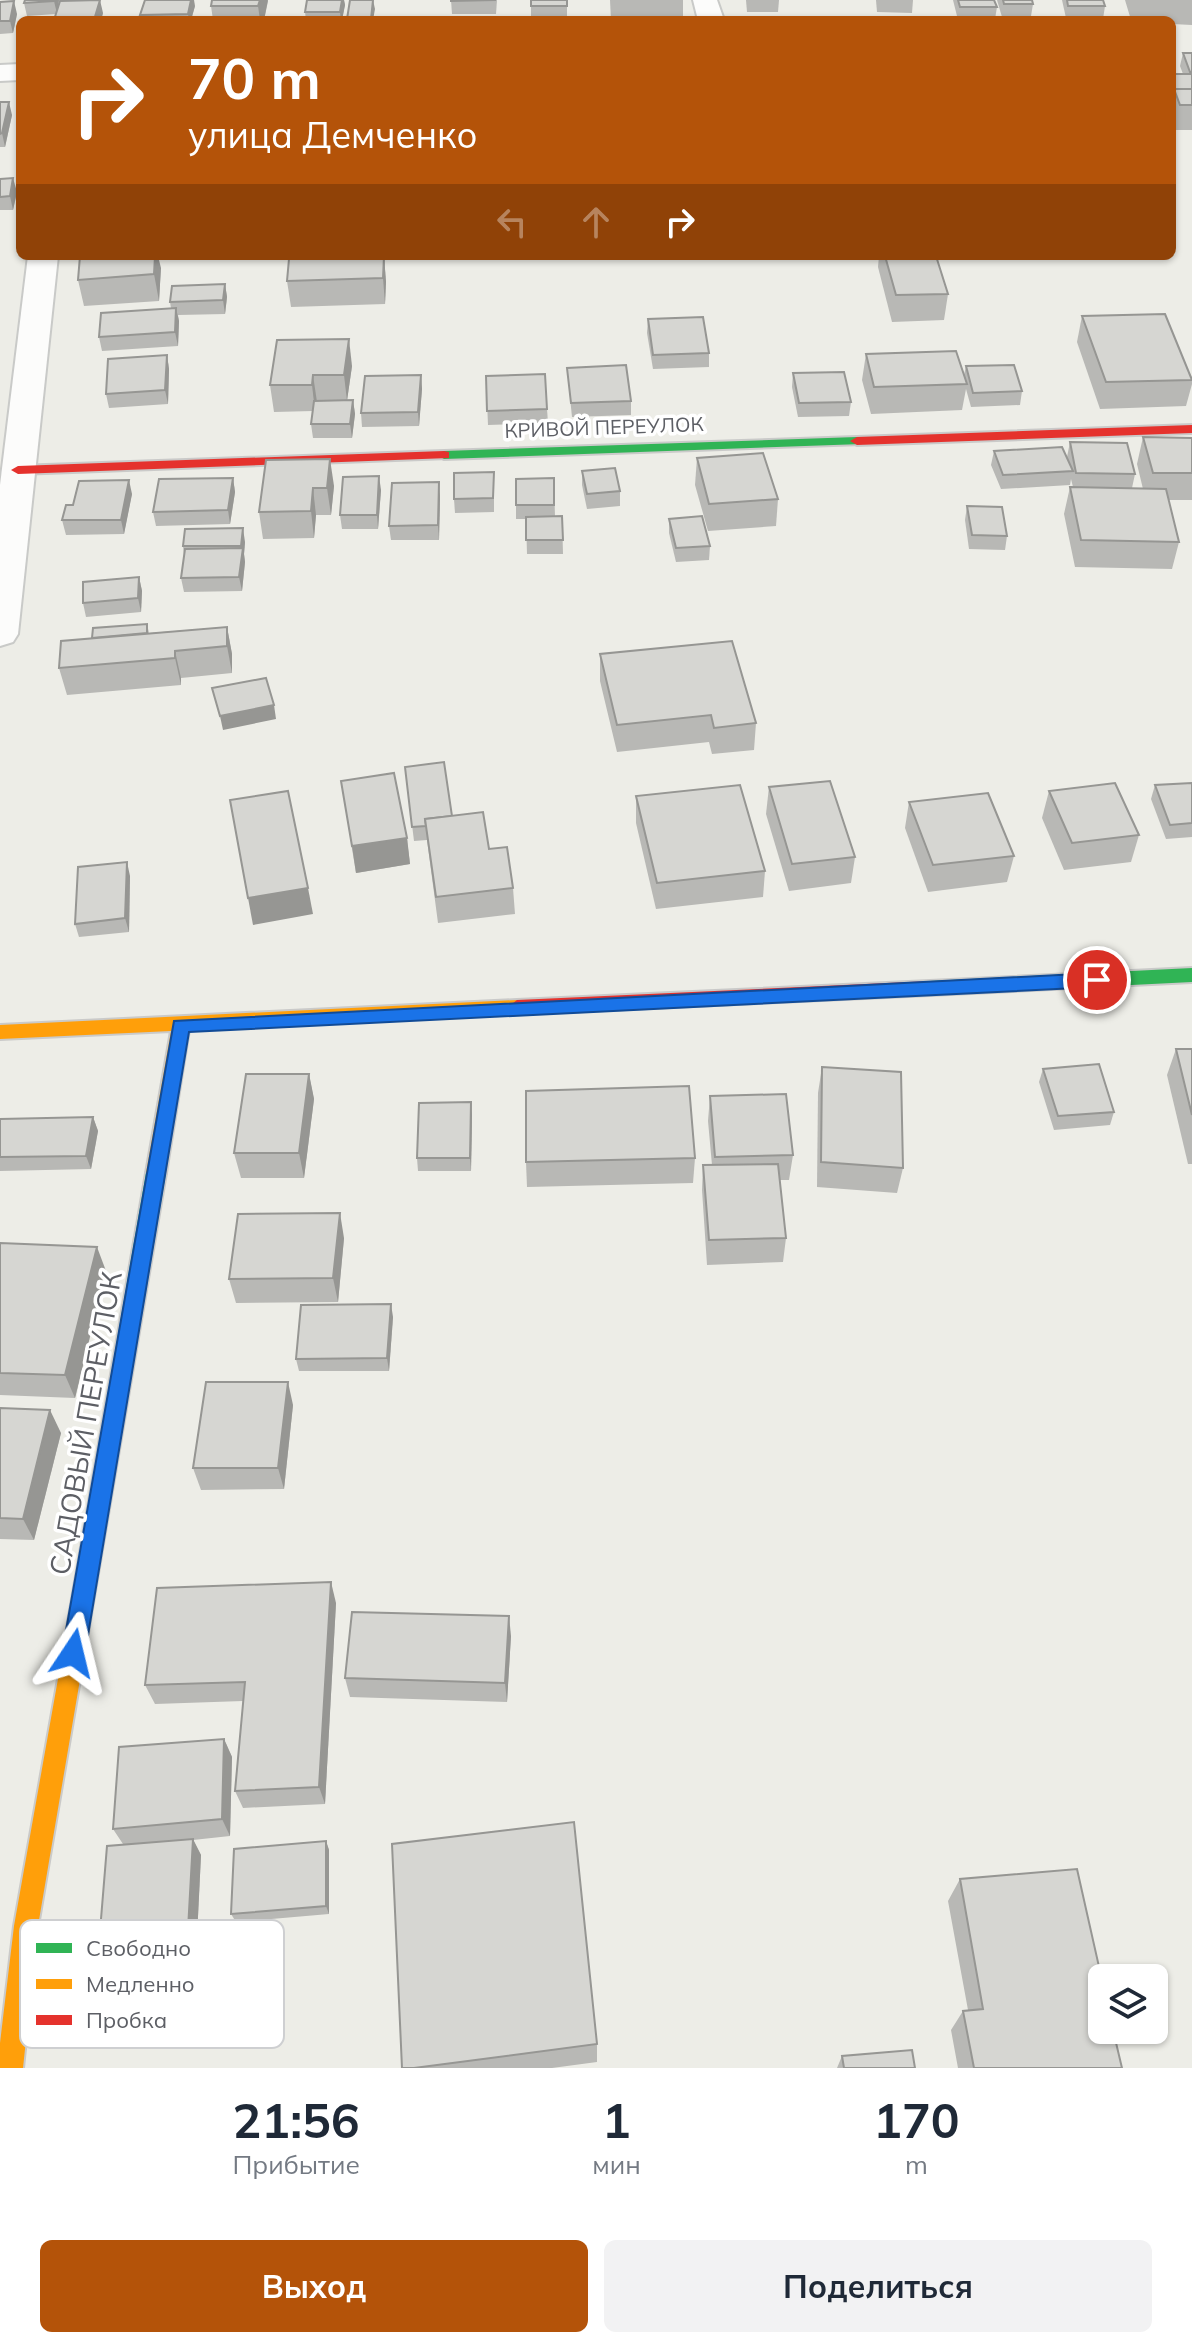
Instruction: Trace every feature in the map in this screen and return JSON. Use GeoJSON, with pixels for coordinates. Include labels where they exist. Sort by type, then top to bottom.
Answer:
{"type":"FeatureCollection","features":[{"type":"Feature","properties":{"kind":"street"},"geometry":{"type":"LineString","coordinates":[[0,634],[43,260]]}},
{"type":"Feature","properties":{"kind":"street","name":"КРИВОЙ ПЕРЕУЛОК"},"geometry":{"type":"LineString","coordinates":[[18,470],[1192,429]]}},
{"type":"Feature","properties":{"kind":"street"},"geometry":{"type":"LineString","coordinates":[[0,1032],[181,1026],[1192,975]]}},
{"type":"Feature","properties":{"kind":"street","name":"САДОВЫЙ ПЕРЕУЛОК"},"geometry":{"type":"LineString","coordinates":[[27,1920],[181,1026]]}},
{"type":"Feature","properties":{"kind":"street","name":"САДОВЫЙ ПЕРЕУЛОК"},"geometry":{"type":"LineString","coordinates":[[10,2068],[20,1979]]}},
{"type":"Feature","properties":{"kind":"building"},"geometry":{"type":"Polygon","coordinates":[[[25,0],[55,0],[24,3],[25,0]]]}},
{"type":"Feature","properties":{"kind":"building"},"geometry":{"type":"Polygon","coordinates":[[[100,0],[95,16],[55,16],[60,1],[100,0]]]}},
{"type":"Feature","properties":{"kind":"building"},"geometry":{"type":"Polygon","coordinates":[[[145,0],[191,0],[188,14],[140,15],[145,0]]]}},
{"type":"Feature","properties":{"kind":"building"},"geometry":{"type":"Polygon","coordinates":[[[212,0],[260,0],[258,6],[211,6],[212,0]]]}},
{"type":"Feature","properties":{"kind":"building"},"geometry":{"type":"Polygon","coordinates":[[[307,0],[342,0],[340,12],[305,12],[307,0]]]}},
{"type":"Feature","properties":{"kind":"building"},"geometry":{"type":"Polygon","coordinates":[[[350,0],[373,0],[371,16],[347,16],[350,0]]]}},
{"type":"Feature","properties":{"kind":"building"},"geometry":{"type":"Polygon","coordinates":[[[531,0],[567,0],[567,6],[531,6],[531,0]]]}},
{"type":"Feature","properties":{"kind":"building"},"geometry":{"type":"Polygon","coordinates":[[[958,0],[994,0],[997,7],[960,7],[958,0]]]}},
{"type":"Feature","properties":{"kind":"building"},"geometry":{"type":"Polygon","coordinates":[[[1003,0],[1032,0],[1033,4],[1004,4],[1003,0]]]}},
{"type":"Feature","properties":{"kind":"building"},"geometry":{"type":"Polygon","coordinates":[[[1067,0],[1103,0],[1105,6],[1068,6],[1067,0]]]}},
{"type":"Feature","properties":{"kind":"building"},"geometry":{"type":"Polygon","coordinates":[[[14,1],[10,21],[0,21],[0,2],[14,1]]]}},
{"type":"Feature","properties":{"kind":"building"},"geometry":{"type":"Polygon","coordinates":[[[1183,53],[1192,53],[1192,72],[1190,72],[1183,53]]]}},
{"type":"Feature","properties":{"kind":"building"},"geometry":{"type":"Polygon","coordinates":[[[1176,74],[1192,74],[1192,89],[1176,89],[1176,74]]]}},
{"type":"Feature","properties":{"kind":"building"},"geometry":{"type":"Polygon","coordinates":[[[1176,89],[1192,89],[1192,105],[1180,105],[1176,89]]]}},
{"type":"Feature","properties":{"kind":"building"},"geometry":{"type":"Polygon","coordinates":[[[0,102],[9,102],[0,134],[0,102]]]}},
{"type":"Feature","properties":{"kind":"building"},"geometry":{"type":"Polygon","coordinates":[[[13,178],[10,196],[0,197],[0,179],[13,178]]]}},
{"type":"Feature","properties":{"kind":"building"},"geometry":{"type":"Polygon","coordinates":[[[80,260],[155,260],[154,274],[78,280],[80,260]]]}},
{"type":"Feature","properties":{"kind":"building"},"geometry":{"type":"Polygon","coordinates":[[[289,260],[384,260],[383,278],[287,281],[289,260]]]}},
{"type":"Feature","properties":{"kind":"building"},"geometry":{"type":"Polygon","coordinates":[[[886,260],[937,260],[948,294],[896,295],[886,260]]]}},
{"type":"Feature","properties":{"kind":"building"},"geometry":{"type":"Polygon","coordinates":[[[225,284],[223,300],[170,302],[172,286],[225,284]]]}},
{"type":"Feature","properties":{"kind":"building"},"geometry":{"type":"Polygon","coordinates":[[[176,308],[175,332],[99,337],[101,313],[176,308]]]}},
{"type":"Feature","properties":{"kind":"building"},"geometry":{"type":"Polygon","coordinates":[[[1165,314],[1192,380],[1106,382],[1082,316],[1165,314]]]}},
{"type":"Feature","properties":{"kind":"building"},"geometry":{"type":"Polygon","coordinates":[[[703,317],[709,353],[653,355],[648,319],[703,317]]]}},
{"type":"Feature","properties":{"kind":"building"},"geometry":{"type":"Polygon","coordinates":[[[349,339],[344,375],[313,375],[312,385],[270,385],[277,340],[349,339]]]}},
{"type":"Feature","properties":{"kind":"building"},"geometry":{"type":"Polygon","coordinates":[[[956,351],[967,384],[874,387],[866,354],[956,351]]]}},
{"type":"Feature","properties":{"kind":"building"},"geometry":{"type":"Polygon","coordinates":[[[167,355],[165,390],[106,394],[108,359],[167,355]]]}},
{"type":"Feature","properties":{"kind":"building"},"geometry":{"type":"Polygon","coordinates":[[[626,365],[631,401],[571,403],[567,368],[626,365]]]}},
{"type":"Feature","properties":{"kind":"building"},"geometry":{"type":"Polygon","coordinates":[[[1014,365],[1022,391],[973,393],[966,366],[1014,365]]]}},
{"type":"Feature","properties":{"kind":"building"},"geometry":{"type":"Polygon","coordinates":[[[844,372],[851,402],[799,403],[793,373],[844,372]]]}},
{"type":"Feature","properties":{"kind":"building"},"geometry":{"type":"Polygon","coordinates":[[[545,374],[547,409],[487,411],[486,376],[545,374]]]}},
{"type":"Feature","properties":{"kind":"building"},"geometry":{"type":"Polygon","coordinates":[[[421,375],[418,412],[361,413],[365,376],[421,375]]]}},
{"type":"Feature","properties":{"kind":"building"},"geometry":{"type":"Polygon","coordinates":[[[353,400],[350,424],[311,424],[314,401],[353,400]]]}},
{"type":"Feature","properties":{"kind":"building"},"geometry":{"type":"Polygon","coordinates":[[[1143,437],[1192,438],[1192,473],[1153,473],[1143,437]]]}},
{"type":"Feature","properties":{"kind":"building"},"geometry":{"type":"Polygon","coordinates":[[[1070,442],[1127,443],[1135,474],[1076,473],[1070,442]]]}},
{"type":"Feature","properties":{"kind":"building"},"geometry":{"type":"Polygon","coordinates":[[[1062,447],[1073,471],[1003,475],[994,451],[1062,447]]]}},
{"type":"Feature","properties":{"kind":"building"},"geometry":{"type":"Polygon","coordinates":[[[763,453],[778,499],[709,504],[697,458],[763,453]]]}},
{"type":"Feature","properties":{"kind":"building"},"geometry":{"type":"Polygon","coordinates":[[[330,459],[327,488],[313,488],[311,511],[259,512],[266,460],[330,459]]]}},
{"type":"Feature","properties":{"kind":"building"},"geometry":{"type":"Polygon","coordinates":[[[615,468],[620,491],[587,494],[582,471],[615,468]]]}},
{"type":"Feature","properties":{"kind":"building"},"geometry":{"type":"Polygon","coordinates":[[[494,472],[493,498],[454,499],[454,473],[494,472]]]}},
{"type":"Feature","properties":{"kind":"building"},"geometry":{"type":"Polygon","coordinates":[[[379,476],[377,515],[340,515],[343,477],[379,476]]]}},
{"type":"Feature","properties":{"kind":"building"},"geometry":{"type":"Polygon","coordinates":[[[233,478],[228,510],[153,512],[159,479],[233,478]]]}},
{"type":"Feature","properties":{"kind":"building"},"geometry":{"type":"Polygon","coordinates":[[[554,478],[554,505],[516,505],[516,479],[554,478]]]}},
{"type":"Feature","properties":{"kind":"building"},"geometry":{"type":"Polygon","coordinates":[[[129,480],[121,520],[62,520],[66,505],[73,505],[79,481],[129,480]]]}},
{"type":"Feature","properties":{"kind":"building"},"geometry":{"type":"Polygon","coordinates":[[[439,482],[438,525],[389,526],[392,483],[439,482]]]}},
{"type":"Feature","properties":{"kind":"building"},"geometry":{"type":"Polygon","coordinates":[[[1070,487],[1166,489],[1179,542],[1081,540],[1070,487]]]}},
{"type":"Feature","properties":{"kind":"building"},"geometry":{"type":"Polygon","coordinates":[[[967,506],[1002,507],[1007,536],[972,535],[967,506]]]}},
{"type":"Feature","properties":{"kind":"building"},"geometry":{"type":"Polygon","coordinates":[[[562,516],[563,540],[526,540],[526,517],[562,516]]]}},
{"type":"Feature","properties":{"kind":"building"},"geometry":{"type":"Polygon","coordinates":[[[702,516],[710,546],[676,548],[669,519],[702,516]]]}},
{"type":"Feature","properties":{"kind":"building"},"geometry":{"type":"Polygon","coordinates":[[[243,528],[241,546],[183,546],[185,529],[243,528]]]}},
{"type":"Feature","properties":{"kind":"building"},"geometry":{"type":"Polygon","coordinates":[[[243,548],[239,577],[181,578],[185,549],[243,548]]]}},
{"type":"Feature","properties":{"kind":"building"},"geometry":{"type":"Polygon","coordinates":[[[139,577],[138,598],[83,603],[83,582],[139,577]]]}},
{"type":"Feature","properties":{"kind":"building"},"geometry":{"type":"Polygon","coordinates":[[[147,624],[147,633],[92,638],[93,628],[147,624]]]}},
{"type":"Feature","properties":{"kind":"building"},"geometry":{"type":"Polygon","coordinates":[[[227,627],[227,646],[175,651],[175,658],[59,668],[61,641],[227,627]]]}},
{"type":"Feature","properties":{"kind":"building"},"geometry":{"type":"Polygon","coordinates":[[[732,641],[756,723],[714,728],[711,715],[617,725],[600,654],[732,641]]]}},
{"type":"Feature","properties":{"kind":"building"},"geometry":{"type":"Polygon","coordinates":[[[266,678],[274,705],[220,716],[212,688],[266,678]]]}},
{"type":"Feature","properties":{"kind":"building"},"geometry":{"type":"Polygon","coordinates":[[[444,762],[452,816],[425,819],[426,826],[412,827],[405,767],[444,762]]]}},
{"type":"Feature","properties":{"kind":"building"},"geometry":{"type":"Polygon","coordinates":[[[394,773],[407,838],[352,846],[341,781],[394,773]]]}},
{"type":"Feature","properties":{"kind":"building"},"geometry":{"type":"Polygon","coordinates":[[[830,781],[855,857],[792,864],[769,787],[830,781]]]}},
{"type":"Feature","properties":{"kind":"building"},"geometry":{"type":"Polygon","coordinates":[[[1115,783],[1139,835],[1072,843],[1049,791],[1115,783]]]}},
{"type":"Feature","properties":{"kind":"building"},"geometry":{"type":"Polygon","coordinates":[[[1192,783],[1192,823],[1170,825],[1155,785],[1192,783]]]}},
{"type":"Feature","properties":{"kind":"building"},"geometry":{"type":"Polygon","coordinates":[[[740,785],[765,871],[657,883],[636,796],[740,785]]]}},
{"type":"Feature","properties":{"kind":"building"},"geometry":{"type":"Polygon","coordinates":[[[288,791],[308,888],[248,898],[230,800],[288,791]]]}},
{"type":"Feature","properties":{"kind":"building"},"geometry":{"type":"Polygon","coordinates":[[[988,793],[1014,856],[933,865],[909,802],[988,793]]]}},
{"type":"Feature","properties":{"kind":"building"},"geometry":{"type":"Polygon","coordinates":[[[483,812],[489,849],[507,847],[513,888],[436,897],[425,819],[483,812]]]}},
{"type":"Feature","properties":{"kind":"building"},"geometry":{"type":"Polygon","coordinates":[[[127,862],[125,918],[75,924],[78,867],[127,862]]]}},
{"type":"Feature","properties":{"kind":"building"},"geometry":{"type":"Polygon","coordinates":[[[1176,1049],[1192,1049],[1192,1115],[1176,1049]]]}},
{"type":"Feature","properties":{"kind":"building"},"geometry":{"type":"Polygon","coordinates":[[[1099,1064],[1114,1112],[1058,1116],[1043,1069],[1099,1064]]]}},
{"type":"Feature","properties":{"kind":"building"},"geometry":{"type":"Polygon","coordinates":[[[822,1067],[901,1072],[903,1168],[821,1162],[822,1067]]]}},
{"type":"Feature","properties":{"kind":"building"},"geometry":{"type":"Polygon","coordinates":[[[246,1074],[309,1074],[299,1153],[234,1153],[246,1074]]]}},
{"type":"Feature","properties":{"kind":"building"},"geometry":{"type":"Polygon","coordinates":[[[689,1086],[695,1158],[526,1162],[526,1091],[689,1086]]]}},
{"type":"Feature","properties":{"kind":"building"},"geometry":{"type":"Polygon","coordinates":[[[786,1094],[793,1155],[715,1157],[710,1096],[786,1094]]]}},
{"type":"Feature","properties":{"kind":"building"},"geometry":{"type":"Polygon","coordinates":[[[471,1102],[470,1158],[417,1158],[419,1103],[471,1102]]]}},
{"type":"Feature","properties":{"kind":"building"},"geometry":{"type":"Polygon","coordinates":[[[93,1117],[86,1156],[0,1157],[0,1119],[93,1117]]]}},
{"type":"Feature","properties":{"kind":"building"},"geometry":{"type":"Polygon","coordinates":[[[778,1164],[786,1238],[709,1240],[703,1165],[778,1164]]]}},
{"type":"Feature","properties":{"kind":"building"},"geometry":{"type":"Polygon","coordinates":[[[340,1213],[333,1278],[229,1279],[238,1214],[340,1213]]]}},
{"type":"Feature","properties":{"kind":"building"},"geometry":{"type":"Polygon","coordinates":[[[0,1243],[97,1247],[65,1375],[0,1373],[0,1243]]]}},
{"type":"Feature","properties":{"kind":"building"},"geometry":{"type":"Polygon","coordinates":[[[391,1304],[387,1358],[296,1359],[301,1305],[391,1304]]]}},
{"type":"Feature","properties":{"kind":"building"},"geometry":{"type":"Polygon","coordinates":[[[206,1382],[288,1382],[278,1468],[193,1468],[206,1382]]]}},
{"type":"Feature","properties":{"kind":"building"},"geometry":{"type":"Polygon","coordinates":[[[0,1408],[50,1410],[23,1519],[0,1518],[0,1408]]]}},
{"type":"Feature","properties":{"kind":"building"},"geometry":{"type":"Polygon","coordinates":[[[331,1582],[319,1787],[235,1791],[245,1682],[145,1685],[157,1588],[331,1582]]]}},
{"type":"Feature","properties":{"kind":"building"},"geometry":{"type":"Polygon","coordinates":[[[352,1612],[509,1616],[505,1683],[345,1678],[352,1612]]]}},
{"type":"Feature","properties":{"kind":"building"},"geometry":{"type":"Polygon","coordinates":[[[224,1739],[222,1819],[113,1829],[119,1747],[224,1739]]]}},
{"type":"Feature","properties":{"kind":"building"},"geometry":{"type":"Polygon","coordinates":[[[574,1822],[597,2044],[402,2068],[392,1844],[574,1822]]]}},
{"type":"Feature","properties":{"kind":"building"},"geometry":{"type":"Polygon","coordinates":[[[193,1839],[189,1920],[101,1920],[107,1846],[193,1839]]]}},
{"type":"Feature","properties":{"kind":"building"},"geometry":{"type":"Polygon","coordinates":[[[326,1841],[326,1906],[231,1914],[234,1849],[326,1841]]]}},
{"type":"Feature","properties":{"kind":"building"},"geometry":{"type":"Polygon","coordinates":[[[1077,1869],[1098,1964],[1088,1964],[1088,2044],[1116,2044],[1122,2068],[974,2068],[963,2011],[983,2009],[960,1879],[1077,1869]]]}},
{"type":"Feature","properties":{"kind":"building"},"geometry":{"type":"Polygon","coordinates":[[[912,2050],[915,2068],[844,2068],[842,2056],[912,2050]]]}},
{"type":"Feature","properties":{"kind":"traffic: fast"},"geometry":{"type":"LineString","coordinates":[[444,455],[857,441]]}},
{"type":"Feature","properties":{"kind":"traffic: fast"},"geometry":{"type":"LineString","coordinates":[[930,988],[1192,975]]}},
{"type":"Feature","properties":{"kind":"traffic: fast"},"geometry":{"type":"LineString","coordinates":[[72,1662],[156,1173]]}},
{"type":"Feature","properties":{"kind":"traffic: slow"},"geometry":{"type":"LineString","coordinates":[[0,1032],[517,1007]]}},
{"type":"Feature","properties":{"kind":"traffic: slow"},"geometry":{"type":"LineString","coordinates":[[156,1173],[181,1026]]}},
{"type":"Feature","properties":{"kind":"traffic: slow"},"geometry":{"type":"LineString","coordinates":[[27,1920],[72,1662]]}},
{"type":"Feature","properties":{"kind":"traffic: slow"},"geometry":{"type":"LineString","coordinates":[[10,2068],[20,1979]]}},
{"type":"Feature","properties":{"kind":"traffic: jam"},"geometry":{"type":"LineString","coordinates":[[857,441],[1192,429]]}},
{"type":"Feature","properties":{"kind":"traffic: jam"},"geometry":{"type":"LineString","coordinates":[[18,470],[444,455]]}},
{"type":"Feature","properties":{"kind":"traffic: jam"},"geometry":{"type":"LineString","coordinates":[[517,1007],[930,988]]}},
{"type":"Feature","properties":{"kind":"route"},"geometry":{"type":"LineString","coordinates":[[73,1653],[181,1026],[1097,980]]}}]}
